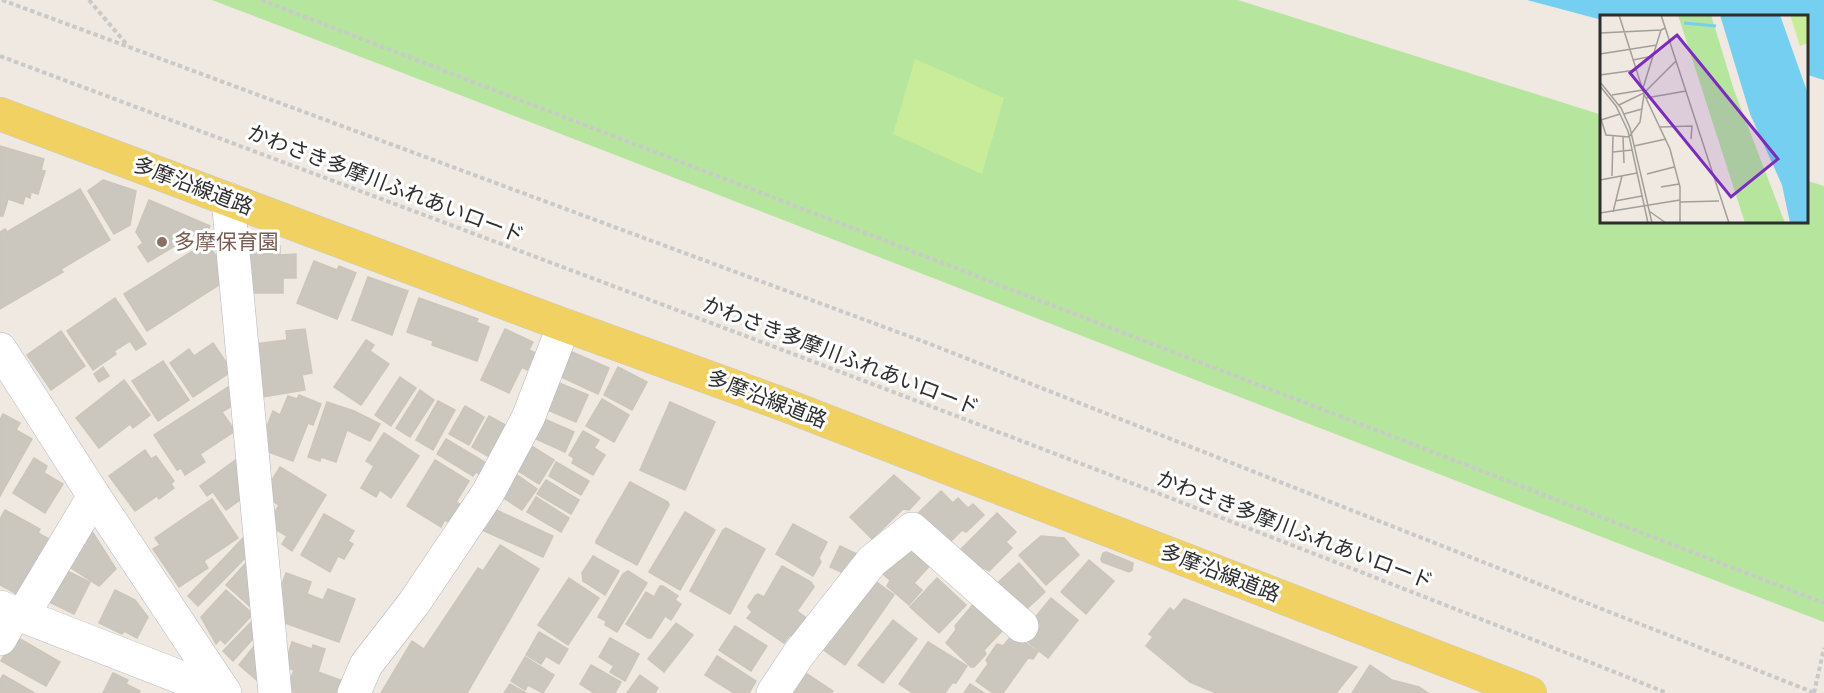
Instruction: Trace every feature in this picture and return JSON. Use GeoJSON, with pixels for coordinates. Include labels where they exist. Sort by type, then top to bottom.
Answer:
{"type":"FeatureCollection","features":[{"type":"Feature","properties":{"kind":"main road","name":"多摩沿線道路"},"geometry":{"type":"LineString","coordinates":[[0,114],[564,325],[785,405],[1530,693]]}},
{"type":"Feature","properties":{"kind":"street"},"geometry":{"type":"LineString","coordinates":[[228,199],[275,693]]}},
{"type":"Feature","properties":{"kind":"street"},"geometry":{"type":"LineString","coordinates":[[354,693],[366,665],[414,603],[488,493],[528,418],[564,325]]}},
{"type":"Feature","properties":{"kind":"street"},"geometry":{"type":"LineString","coordinates":[[5,374],[94,496],[223,693]]}},
{"type":"Feature","properties":{"kind":"street"},"geometry":{"type":"LineString","coordinates":[[94,496],[9,618],[223,693]]}},
{"type":"Feature","properties":{"kind":"street"},"geometry":{"type":"LineString","coordinates":[[773,693],[798,655],[872,561],[912,529],[1022,626]]}},
{"type":"Feature","properties":{"kind":"path"},"geometry":{"type":"LineString","coordinates":[[2,0],[930,344],[1814,693],[1824,648]]}},
{"type":"Feature","properties":{"kind":"path"},"geometry":{"type":"LineString","coordinates":[[89,0],[129,47]]}},
{"type":"Feature","properties":{"kind":"path"},"geometry":{"type":"LineString","coordinates":[[261,0],[1824,603]]}},
{"type":"Feature","properties":{"kind":"path","name":"かわさき多摩川ふれあいロード"},"geometry":{"type":"LineString","coordinates":[[0,56],[1027,442],[1417,593],[1667,693]]}},
{"type":"Feature","properties":{"kind":"green space"},"geometry":{"type":"Polygon","coordinates":[[[212,0],[1238,0],[1600,114],[1600,224],[1809,224],[1809,181],[1824,186],[1824,622],[1421,467],[212,0]]]}},
{"type":"Feature","properties":{"kind":"green space"},"geometry":{"type":"Polygon","coordinates":[[[915,59],[1004,98],[982,174],[893,134],[915,59]]]}},
{"type":"Feature","properties":{"kind":"water"},"geometry":{"type":"Polygon","coordinates":[[[1527,0],[1824,0],[1824,80],[1809,75],[1809,15],[1600,15],[1600,19],[1527,0]]]}},
{"type":"Feature","properties":{"kind":"building"},"geometry":{"type":"Polygon","coordinates":[[[0,146],[44,159],[41,170],[45,171],[38,194],[31,192],[30,198],[25,196],[23,204],[8,199],[3,216],[0,216],[0,146]]]}},
{"type":"Feature","properties":{"kind":"building"},"geometry":{"type":"Polygon","coordinates":[[[103,180],[136,191],[130,225],[114,234],[88,191],[103,180]]]}},
{"type":"Feature","properties":{"kind":"building"},"geometry":{"type":"Polygon","coordinates":[[[80,189],[110,240],[61,269],[63,272],[0,309],[0,232],[5,229],[7,232],[80,189]]]}},
{"type":"Feature","properties":{"kind":"building"},"geometry":{"type":"Polygon","coordinates":[[[149,200],[210,226],[205,238],[195,234],[148,262],[138,247],[143,243],[136,232],[149,200]]]}},
{"type":"Feature","properties":{"kind":"building"},"geometry":{"type":"Polygon","coordinates":[[[248,239],[266,239],[266,246],[280,246],[280,255],[296,254],[296,278],[283,278],[283,293],[253,293],[252,275],[248,276],[248,239]]]}},
{"type":"Feature","properties":{"kind":"building"},"geometry":{"type":"Polygon","coordinates":[[[207,242],[221,264],[216,267],[225,281],[147,331],[124,294],[207,242]]]}},
{"type":"Feature","properties":{"kind":"building"},"geometry":{"type":"Polygon","coordinates":[[[314,261],[337,270],[339,266],[356,273],[337,319],[297,303],[314,261]]]}},
{"type":"Feature","properties":{"kind":"building"},"geometry":{"type":"Polygon","coordinates":[[[368,277],[408,291],[392,335],[352,320],[368,277]]]}},
{"type":"Feature","properties":{"kind":"building"},"geometry":{"type":"Polygon","coordinates":[[[115,298],[146,344],[136,350],[130,341],[114,351],[116,354],[93,370],[67,331],[115,298]]]}},
{"type":"Feature","properties":{"kind":"building"},"geometry":{"type":"Polygon","coordinates":[[[419,298],[478,319],[476,322],[489,327],[477,361],[432,345],[433,341],[407,332],[419,298]]]}},
{"type":"Feature","properties":{"kind":"building"},"geometry":{"type":"Polygon","coordinates":[[[305,329],[312,373],[302,375],[305,390],[263,397],[255,344],[287,340],[286,331],[305,329]]]}},
{"type":"Feature","properties":{"kind":"building"},"geometry":{"type":"Polygon","coordinates":[[[505,329],[533,342],[529,350],[536,353],[527,370],[522,367],[509,393],[481,380],[505,329]]]}},
{"type":"Feature","properties":{"kind":"building"},"geometry":{"type":"Polygon","coordinates":[[[61,331],[85,366],[51,390],[27,355],[61,331]]]}},
{"type":"Feature","properties":{"kind":"building"},"geometry":{"type":"Polygon","coordinates":[[[366,340],[374,345],[370,351],[389,364],[361,405],[334,387],[366,340]]]}},
{"type":"Feature","properties":{"kind":"building"},"geometry":{"type":"Polygon","coordinates":[[[213,343],[232,371],[193,397],[170,363],[189,349],[194,356],[213,343]]]}},
{"type":"Feature","properties":{"kind":"building"},"geometry":{"type":"Polygon","coordinates":[[[572,352],[609,368],[598,394],[561,377],[572,352]]]}},
{"type":"Feature","properties":{"kind":"building"},"geometry":{"type":"Polygon","coordinates":[[[163,361],[189,400],[158,421],[132,381],[163,361]]]}},
{"type":"Feature","properties":{"kind":"building"},"geometry":{"type":"Polygon","coordinates":[[[103,367],[109,376],[99,382],[94,374],[103,367]]]}},
{"type":"Feature","properties":{"kind":"building"},"geometry":{"type":"Polygon","coordinates":[[[618,367],[647,382],[632,410],[604,395],[618,367]]]}},
{"type":"Feature","properties":{"kind":"building"},"geometry":{"type":"Polygon","coordinates":[[[400,377],[416,388],[391,426],[375,415],[400,377]]]}},
{"type":"Feature","properties":{"kind":"building"},"geometry":{"type":"Polygon","coordinates":[[[124,380],[150,415],[133,428],[130,424],[99,448],[76,418],[124,380]]]}},
{"type":"Feature","properties":{"kind":"building"},"geometry":{"type":"Polygon","coordinates":[[[559,383],[588,395],[576,422],[548,410],[559,383]]]}},
{"type":"Feature","properties":{"kind":"building"},"geometry":{"type":"Polygon","coordinates":[[[228,387],[238,402],[222,412],[235,431],[200,454],[205,462],[185,475],[181,468],[177,470],[154,435],[228,387]]]}},
{"type":"Feature","properties":{"kind":"building"},"geometry":{"type":"Polygon","coordinates":[[[420,390],[434,400],[410,437],[396,428],[420,390]]]}},
{"type":"Feature","properties":{"kind":"building"},"geometry":{"type":"Polygon","coordinates":[[[299,395],[321,404],[313,425],[308,423],[293,461],[266,451],[269,441],[262,439],[273,411],[280,415],[288,396],[297,399],[299,395]]]}},
{"type":"Feature","properties":{"kind":"building"},"geometry":{"type":"Polygon","coordinates":[[[602,399],[629,415],[614,442],[586,426],[602,399]]]}},
{"type":"Feature","properties":{"kind":"building"},"geometry":{"type":"Polygon","coordinates":[[[438,401],[455,410],[433,450],[416,440],[438,401]]]}},
{"type":"Feature","properties":{"kind":"building"},"geometry":{"type":"Polygon","coordinates":[[[327,402],[354,411],[380,424],[370,441],[347,430],[336,462],[321,457],[320,461],[308,457],[327,402]]]}},
{"type":"Feature","properties":{"kind":"building"},"geometry":{"type":"Polygon","coordinates":[[[670,402],[715,422],[685,490],[640,470],[670,402]]]}},
{"type":"Feature","properties":{"kind":"building"},"geometry":{"type":"Polygon","coordinates":[[[465,406],[484,417],[469,445],[449,434],[465,406]]]}},
{"type":"Feature","properties":{"kind":"building"},"geometry":{"type":"Polygon","coordinates":[[[3,414],[20,423],[16,430],[32,439],[0,496],[0,420],[3,414]]]}},
{"type":"Feature","properties":{"kind":"building"},"geometry":{"type":"Polygon","coordinates":[[[489,416],[509,427],[491,458],[472,447],[489,416]]]}},
{"type":"Feature","properties":{"kind":"building"},"geometry":{"type":"Polygon","coordinates":[[[542,418],[574,432],[565,452],[534,438],[542,418]]]}},
{"type":"Feature","properties":{"kind":"building"},"geometry":{"type":"Polygon","coordinates":[[[583,431],[599,440],[594,448],[605,455],[593,475],[572,463],[574,458],[569,455],[583,431]]]}},
{"type":"Feature","properties":{"kind":"building"},"geometry":{"type":"Polygon","coordinates":[[[384,433],[419,456],[391,498],[380,490],[376,497],[361,488],[374,466],[366,461],[384,433]]]}},
{"type":"Feature","properties":{"kind":"building"},"geometry":{"type":"Polygon","coordinates":[[[446,439],[488,464],[481,475],[476,472],[473,476],[437,454],[446,439]]]}},
{"type":"Feature","properties":{"kind":"building"},"geometry":{"type":"Polygon","coordinates":[[[533,447],[554,460],[539,484],[515,469],[522,457],[525,459],[533,447]]]}},
{"type":"Feature","properties":{"kind":"building"},"geometry":{"type":"Polygon","coordinates":[[[145,450],[151,459],[156,456],[174,481],[171,484],[174,488],[159,499],[157,496],[135,511],[109,476],[145,450]]]}},
{"type":"Feature","properties":{"kind":"building"},"geometry":{"type":"Polygon","coordinates":[[[34,458],[47,466],[44,473],[63,484],[45,513],[13,493],[34,458]]]}},
{"type":"Feature","properties":{"kind":"building"},"geometry":{"type":"Polygon","coordinates":[[[237,459],[244,475],[237,480],[246,492],[244,497],[226,510],[213,492],[207,496],[200,486],[237,459]]]}},
{"type":"Feature","properties":{"kind":"building"},"geometry":{"type":"Polygon","coordinates":[[[435,460],[469,481],[456,502],[461,505],[450,523],[445,520],[441,527],[407,506],[435,460]]]}},
{"type":"Feature","properties":{"kind":"building"},"geometry":{"type":"Polygon","coordinates":[[[556,462],[589,481],[581,495],[549,476],[556,462]]]}},
{"type":"Feature","properties":{"kind":"building"},"geometry":{"type":"Polygon","coordinates":[[[280,467],[326,495],[292,551],[282,544],[287,536],[268,525],[279,505],[263,495],[280,467]]]}},
{"type":"Feature","properties":{"kind":"building"},"geometry":{"type":"Polygon","coordinates":[[[513,472],[537,489],[522,510],[502,497],[513,472]]]}},
{"type":"Feature","properties":{"kind":"building"},"geometry":{"type":"Polygon","coordinates":[[[894,475],[920,498],[909,510],[903,509],[872,539],[850,517],[894,475]]]}},
{"type":"Feature","properties":{"kind":"building"},"geometry":{"type":"Polygon","coordinates":[[[546,480],[579,500],[571,514],[537,494],[546,480]]]}},
{"type":"Feature","properties":{"kind":"building"},"geometry":{"type":"Polygon","coordinates":[[[630,482],[668,502],[669,505],[637,565],[596,543],[630,482]]]}},
{"type":"Feature","properties":{"kind":"building"},"geometry":{"type":"Polygon","coordinates":[[[941,491],[953,503],[958,498],[968,508],[973,504],[984,515],[966,532],[962,530],[950,542],[909,522],[941,491]]]}},
{"type":"Feature","properties":{"kind":"building"},"geometry":{"type":"Polygon","coordinates":[[[536,497],[569,518],[561,532],[527,512],[536,497]]]}},
{"type":"Feature","properties":{"kind":"building"},"geometry":{"type":"Polygon","coordinates":[[[212,499],[238,538],[204,561],[208,568],[179,587],[153,549],[160,545],[155,538],[212,499]]]}},
{"type":"Feature","properties":{"kind":"building"},"geometry":{"type":"Polygon","coordinates":[[[490,507],[553,536],[543,557],[480,529],[490,507]]]}},
{"type":"Feature","properties":{"kind":"building"},"geometry":{"type":"Polygon","coordinates":[[[5,510],[40,529],[38,533],[49,539],[19,595],[0,585],[0,519],[5,510]]]}},
{"type":"Feature","properties":{"kind":"building"},"geometry":{"type":"Polygon","coordinates":[[[685,512],[715,530],[680,590],[649,572],[685,512]]]}},
{"type":"Feature","properties":{"kind":"building"},"geometry":{"type":"Polygon","coordinates":[[[997,513],[1016,532],[1006,542],[1012,548],[989,571],[984,568],[974,577],[958,552],[997,513]]]}},
{"type":"Feature","properties":{"kind":"building"},"geometry":{"type":"Polygon","coordinates":[[[324,514],[354,531],[348,541],[353,544],[344,559],[338,556],[330,572],[301,555],[324,514]]]}},
{"type":"Feature","properties":{"kind":"building"},"geometry":{"type":"Polygon","coordinates":[[[86,522],[116,569],[99,586],[62,562],[86,522]]]}},
{"type":"Feature","properties":{"kind":"building"},"geometry":{"type":"Polygon","coordinates":[[[793,524],[827,542],[819,558],[821,562],[813,576],[776,554],[793,524]]]}},
{"type":"Feature","properties":{"kind":"building"},"geometry":{"type":"Polygon","coordinates":[[[726,528],[765,549],[730,614],[690,591],[726,528]]]}},
{"type":"Feature","properties":{"kind":"building"},"geometry":{"type":"Polygon","coordinates":[[[1041,536],[1064,538],[1079,555],[1046,585],[1019,555],[1041,536]]]}},
{"type":"Feature","properties":{"kind":"building"},"geometry":{"type":"Polygon","coordinates":[[[243,538],[254,549],[198,606],[188,596],[243,538]]]}},
{"type":"Feature","properties":{"kind":"building"},"geometry":{"type":"Polygon","coordinates":[[[907,540],[933,562],[914,583],[922,590],[909,605],[887,586],[890,580],[879,571],[907,540]]]}},
{"type":"Feature","properties":{"kind":"building"},"geometry":{"type":"Polygon","coordinates":[[[500,545],[539,569],[467,693],[381,693],[412,641],[424,649],[478,568],[483,571],[500,545]]]}},
{"type":"Feature","properties":{"kind":"building"},"geometry":{"type":"Polygon","coordinates":[[[840,546],[857,554],[848,575],[830,567],[840,546]]]}},
{"type":"Feature","properties":{"kind":"building"},"geometry":{"type":"Polygon","coordinates":[[[1106,552],[1133,563],[1132,570],[1129,572],[1102,562],[1103,553],[1106,552]]]}},
{"type":"Feature","properties":{"kind":"building"},"geometry":{"type":"Polygon","coordinates":[[[593,556],[619,571],[605,595],[583,581],[582,573],[593,556]]]}},
{"type":"Feature","properties":{"kind":"building"},"geometry":{"type":"Polygon","coordinates":[[[1089,560],[1114,581],[1086,614],[1061,592],[1089,560]]]}},
{"type":"Feature","properties":{"kind":"building"},"geometry":{"type":"Polygon","coordinates":[[[246,563],[252,608],[226,585],[246,563]]]}},
{"type":"Feature","properties":{"kind":"building"},"geometry":{"type":"Polygon","coordinates":[[[1019,563],[1045,592],[1018,617],[992,588],[1019,563]]]}},
{"type":"Feature","properties":{"kind":"building"},"geometry":{"type":"Polygon","coordinates":[[[782,566],[811,582],[814,587],[797,611],[809,620],[796,638],[790,635],[784,643],[747,618],[752,612],[748,607],[755,596],[758,594],[764,597],[782,566]]]}},
{"type":"Feature","properties":{"kind":"building"},"geometry":{"type":"Polygon","coordinates":[[[59,567],[90,582],[74,614],[43,599],[59,567]]]}},
{"type":"Feature","properties":{"kind":"building"},"geometry":{"type":"Polygon","coordinates":[[[628,571],[647,583],[617,632],[605,625],[606,621],[598,617],[623,574],[628,571]]]}},
{"type":"Feature","properties":{"kind":"building"},"geometry":{"type":"Polygon","coordinates":[[[286,573],[311,582],[307,594],[323,600],[328,589],[355,599],[339,642],[279,621],[276,601],[286,573]]]}},
{"type":"Feature","properties":{"kind":"building"},"geometry":{"type":"Polygon","coordinates":[[[569,578],[599,598],[568,645],[538,625],[569,578]]]}},
{"type":"Feature","properties":{"kind":"building"},"geometry":{"type":"Polygon","coordinates":[[[871,578],[894,595],[845,665],[818,646],[871,578]]]}},
{"type":"Feature","properties":{"kind":"building"},"geometry":{"type":"Polygon","coordinates":[[[937,578],[966,605],[939,633],[910,607],[937,578]]]}},
{"type":"Feature","properties":{"kind":"building"},"geometry":{"type":"Polygon","coordinates":[[[660,586],[678,596],[675,600],[681,604],[671,620],[665,616],[651,638],[648,638],[626,624],[646,592],[654,597],[660,586]]]}},
{"type":"Feature","properties":{"kind":"building"},"geometry":{"type":"Polygon","coordinates":[[[115,590],[135,600],[148,617],[137,638],[99,623],[115,590]]]}},
{"type":"Feature","properties":{"kind":"building"},"geometry":{"type":"Polygon","coordinates":[[[226,590],[253,614],[225,644],[220,639],[216,644],[201,617],[226,590]]]}},
{"type":"Feature","properties":{"kind":"building"},"geometry":{"type":"Polygon","coordinates":[[[1051,598],[1078,620],[1048,658],[1020,636],[1051,598]]]}},
{"type":"Feature","properties":{"kind":"building"},"geometry":{"type":"Polygon","coordinates":[[[1184,599],[1357,667],[1336,693],[1216,693],[1190,682],[1146,646],[1153,637],[1149,634],[1170,608],[1174,611],[1184,599]]]}},
{"type":"Feature","properties":{"kind":"building"},"geometry":{"type":"Polygon","coordinates":[[[975,602],[1004,629],[984,650],[986,654],[974,667],[971,667],[946,643],[956,630],[955,626],[975,602]]]}},
{"type":"Feature","properties":{"kind":"building"},"geometry":{"type":"Polygon","coordinates":[[[253,620],[262,629],[233,661],[223,651],[253,620]]]}},
{"type":"Feature","properties":{"kind":"building"},"geometry":{"type":"Polygon","coordinates":[[[893,620],[917,639],[883,683],[858,665],[893,620]]]}},
{"type":"Feature","properties":{"kind":"building"},"geometry":{"type":"Polygon","coordinates":[[[676,623],[693,635],[664,672],[648,659],[676,623]]]}},
{"type":"Feature","properties":{"kind":"building"},"geometry":{"type":"Polygon","coordinates":[[[735,626],[767,646],[751,671],[719,650],[735,626]]]}},
{"type":"Feature","properties":{"kind":"building"},"geometry":{"type":"Polygon","coordinates":[[[539,632],[568,649],[559,664],[546,656],[541,664],[526,655],[539,632]]]}},
{"type":"Feature","properties":{"kind":"building"},"geometry":{"type":"Polygon","coordinates":[[[1013,634],[1038,652],[1033,659],[1028,658],[1003,693],[993,693],[976,681],[988,664],[986,660],[997,644],[1003,646],[1013,634]]]}},
{"type":"Feature","properties":{"kind":"building"},"geometry":{"type":"Polygon","coordinates":[[[15,636],[60,662],[46,686],[1,661],[15,636]]]}},
{"type":"Feature","properties":{"kind":"building"},"geometry":{"type":"Polygon","coordinates":[[[610,638],[639,654],[625,681],[610,672],[614,666],[599,657],[610,638]]]}},
{"type":"Feature","properties":{"kind":"building"},"geometry":{"type":"Polygon","coordinates":[[[292,642],[312,649],[313,645],[325,649],[318,672],[343,681],[339,693],[286,692],[294,670],[284,667],[292,642]]]}},
{"type":"Feature","properties":{"kind":"building"},"geometry":{"type":"Polygon","coordinates":[[[928,642],[967,666],[956,683],[952,683],[945,693],[913,693],[899,684],[928,642]]]}},
{"type":"Feature","properties":{"kind":"building"},"geometry":{"type":"Polygon","coordinates":[[[256,644],[260,683],[239,665],[256,644]]]}},
{"type":"Feature","properties":{"kind":"building"},"geometry":{"type":"Polygon","coordinates":[[[717,656],[756,681],[749,693],[734,693],[705,675],[717,656]]]}},
{"type":"Feature","properties":{"kind":"building"},"geometry":{"type":"Polygon","coordinates":[[[525,657],[554,675],[543,693],[528,685],[525,690],[511,681],[525,657]]]}},
{"type":"Feature","properties":{"kind":"building"},"geometry":{"type":"Polygon","coordinates":[[[591,665],[621,682],[615,693],[594,693],[580,684],[591,665]]]}},
{"type":"Feature","properties":{"kind":"building"},"geometry":{"type":"Polygon","coordinates":[[[1370,665],[1392,680],[1419,687],[1428,693],[1352,693],[1370,665]]]}},
{"type":"Feature","properties":{"kind":"building"},"geometry":{"type":"Polygon","coordinates":[[[113,673],[128,680],[126,684],[140,691],[139,693],[103,693],[113,673]]]}},
{"type":"Feature","properties":{"kind":"building"},"geometry":{"type":"Polygon","coordinates":[[[807,674],[833,691],[831,693],[785,693],[790,686],[795,690],[807,674]]]}},
{"type":"Feature","properties":{"kind":"building"},"geometry":{"type":"Polygon","coordinates":[[[3,675],[33,692],[0,693],[0,680],[3,675]]]}},
{"type":"Feature","properties":{"kind":"building"},"geometry":{"type":"Polygon","coordinates":[[[640,675],[658,688],[655,693],[627,693],[640,675]]]}},
{"type":"Feature","properties":{"kind":"building"},"geometry":{"type":"Polygon","coordinates":[[[510,684],[526,693],[504,693],[510,684]]]}},
{"type":"Feature","properties":{"kind":"building"},"geometry":{"type":"Polygon","coordinates":[[[970,684],[984,693],[964,693],[970,684]]]}},
{"type":"Feature","properties":{"kind":"place","name":"多摩保育園"},"geometry":{"type":"Point","coordinates":[162,242]}}]}
